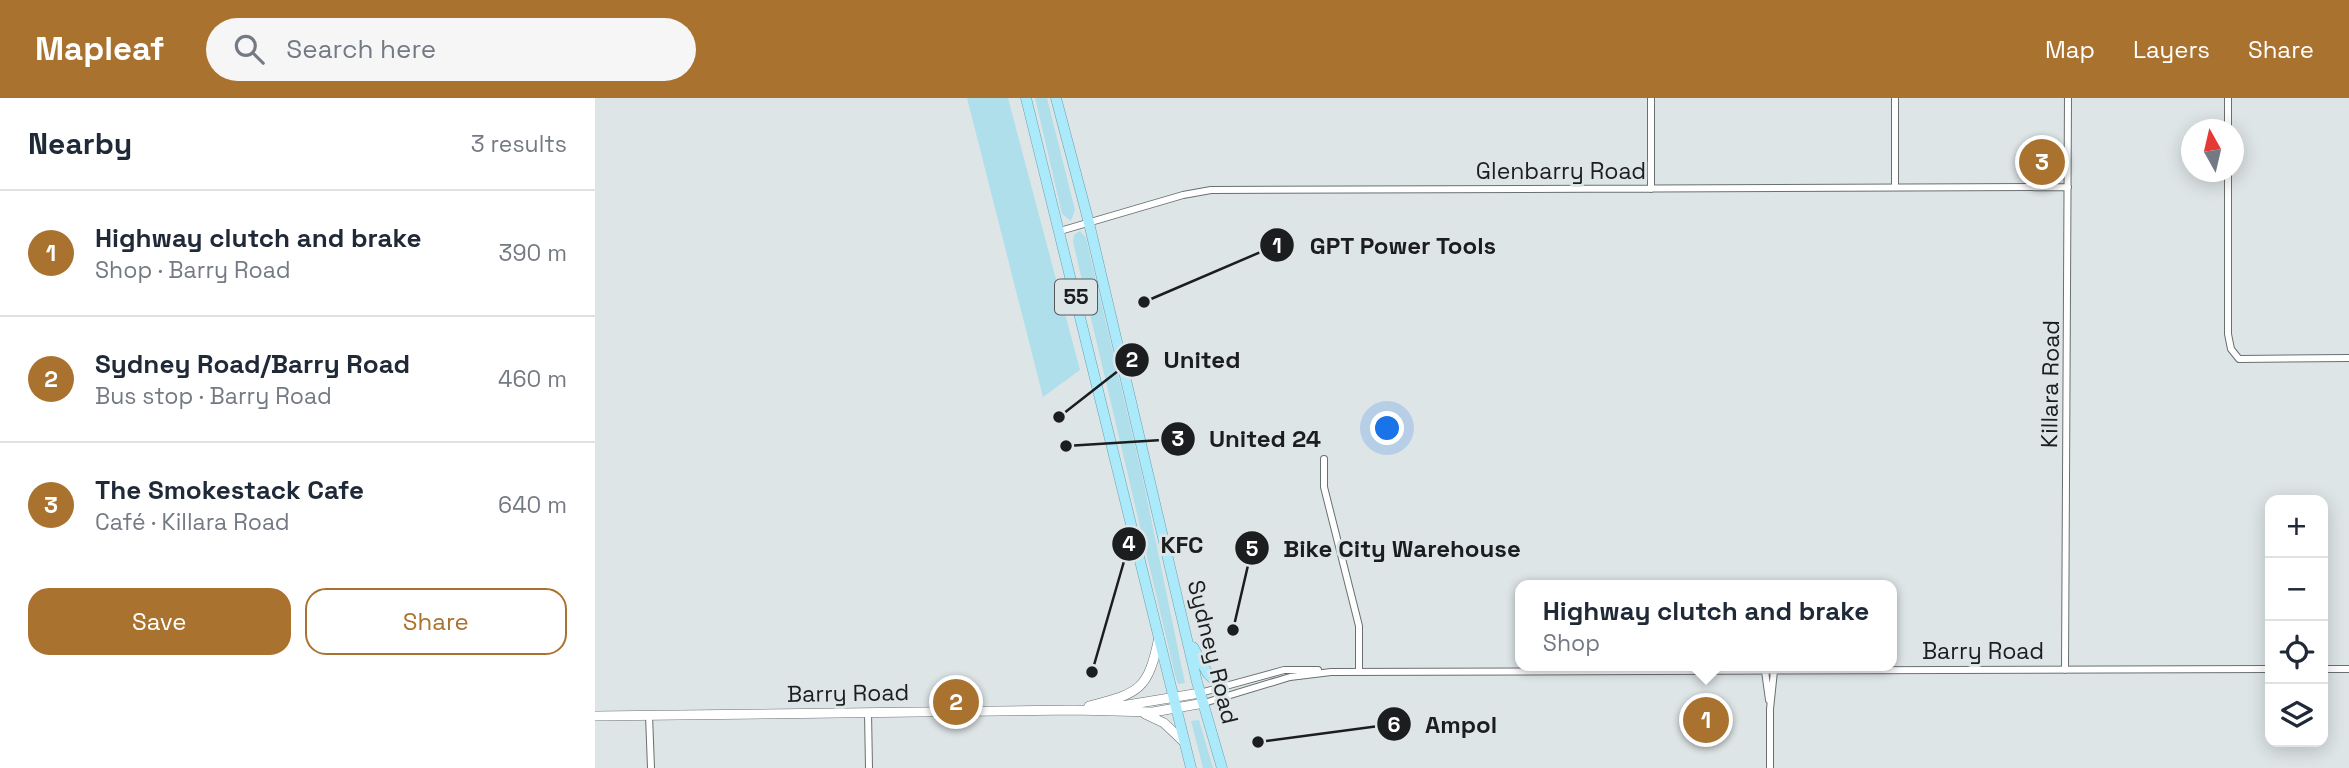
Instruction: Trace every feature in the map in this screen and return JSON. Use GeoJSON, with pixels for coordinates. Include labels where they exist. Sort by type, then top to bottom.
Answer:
{"type":"FeatureCollection","features":[{"type":"Feature","properties":{"kind":"highway","name":"55"},"geometry":{"type":"LineString","coordinates":[[1025,98],[1191,768]]}},
{"type":"Feature","properties":{"kind":"highway","name":"Sydney Road"},"geometry":{"type":"LineString","coordinates":[[1056,98],[1089,223],[1186,634],[1222,768]]}},
{"type":"Feature","properties":{"kind":"highway"},"geometry":{"type":"LineString","coordinates":[[1186,634],[1208,674],[1221,687]]}},
{"type":"Feature","properties":{"kind":"main road"},"geometry":{"type":"LineString","coordinates":[[1074,710],[1124,697],[1138,689],[1148,674],[1159,636]]}},
{"type":"Feature","properties":{"kind":"main road","name":"Barry Road"},"geometry":{"type":"LineString","coordinates":[[1101,710],[1174,698],[1202,698]]}},
{"type":"Feature","properties":{"kind":"main road","name":"Barry Road"},"geometry":{"type":"LineString","coordinates":[[595,716],[1074,710],[1143,713],[1177,709],[1202,698]]}},
{"type":"Feature","properties":{"kind":"main road"},"geometry":{"type":"LineString","coordinates":[[1143,713],[1164,723],[1185,743]]}},
{"type":"Feature","properties":{"kind":"street"},"geometry":{"type":"LineString","coordinates":[[1651,98],[1651,189]]}},
{"type":"Feature","properties":{"kind":"street"},"geometry":{"type":"LineString","coordinates":[[1895,98],[1895,187]]}},
{"type":"Feature","properties":{"kind":"street","name":"Killara Road"},"geometry":{"type":"LineString","coordinates":[[2065,670],[2068,98]]}},
{"type":"Feature","properties":{"kind":"street"},"geometry":{"type":"LineString","coordinates":[[2228,98],[2228,119]]}},
{"type":"Feature","properties":{"kind":"street"},"geometry":{"type":"LineString","coordinates":[[2228,182],[2228,334],[2231,349],[2239,359],[2349,358]]}},
{"type":"Feature","properties":{"kind":"street","name":"Glenbarry Road"},"geometry":{"type":"LineString","coordinates":[[1060,231],[1206,190],[2068,187]]}},
{"type":"Feature","properties":{"kind":"street"},"geometry":{"type":"LineString","coordinates":[[1324,459],[1324,487],[1359,626],[1359,673]]}},
{"type":"Feature","properties":{"kind":"street","name":"Barry Road"},"geometry":{"type":"LineString","coordinates":[[1897,671],[2265,669]]}},
{"type":"Feature","properties":{"kind":"street"},"geometry":{"type":"LineString","coordinates":[[2328,669],[2349,669]]}},
{"type":"Feature","properties":{"kind":"street","name":"Barry Road"},"geometry":{"type":"LineString","coordinates":[[1202,698],[1221,687],[1284,670],[1359,673],[1774,671]]}},
{"type":"Feature","properties":{"kind":"street"},"geometry":{"type":"LineString","coordinates":[[1765,671],[1770,709]]}},
{"type":"Feature","properties":{"kind":"street"},"geometry":{"type":"LineString","coordinates":[[1770,768],[1770,709],[1774,671]]}},
{"type":"Feature","properties":{"kind":"street","name":"Barry Road"},"geometry":{"type":"LineString","coordinates":[[1202,698],[1290,677],[1331,672]]}},
{"type":"Feature","properties":{"kind":"street"},"geometry":{"type":"LineString","coordinates":[[868,712],[869,768]]}},
{"type":"Feature","properties":{"kind":"street"},"geometry":{"type":"LineString","coordinates":[[649,715],[651,768]]}},
{"type":"Feature","properties":{"kind":"shaded area"},"geometry":{"type":"Polygon","coordinates":[[[967,98],[1008,98],[1080,370],[1043,397],[967,98]]]}},
{"type":"Feature","properties":{"kind":"shaded area"},"geometry":{"type":"Polygon","coordinates":[[[1035,98],[1047,98],[1075,210],[1071,221],[1062,214],[1035,98]]]}},
{"type":"Feature","properties":{"kind":"shaded area"},"geometry":{"type":"Polygon","coordinates":[[[1080,231],[1086,238],[1144,484],[1185,683],[1178,684],[1175,675],[1073,242],[1074,235],[1080,231]]]}},
{"type":"Feature","properties":{"kind":"shaded area"},"geometry":{"type":"Polygon","coordinates":[[[1199,720],[1213,768],[1203,768],[1191,721],[1199,720]]]}},
{"type":"Feature","properties":{"kind":"place","name":"The Smokestack Cafe"},"geometry":{"type":"Point","coordinates":[2042,162]}},
{"type":"Feature","properties":{"kind":"place","name":"GPT Power Tools"},"geometry":{"type":"Point","coordinates":[1144,302]}},
{"type":"Feature","properties":{"kind":"place","name":"United"},"geometry":{"type":"Point","coordinates":[1059,417]}},
{"type":"Feature","properties":{"kind":"place","name":"United 24"},"geometry":{"type":"Point","coordinates":[1066,446]}},
{"type":"Feature","properties":{"kind":"place","name":"Bike City Warehouse"},"geometry":{"type":"Point","coordinates":[1233,630]}},
{"type":"Feature","properties":{"kind":"place","name":"KFC"},"geometry":{"type":"Point","coordinates":[1092,672]}},
{"type":"Feature","properties":{"kind":"place","name":"Sydney Road/Barry Road"},"geometry":{"type":"Point","coordinates":[956,702]}},
{"type":"Feature","properties":{"kind":"place","name":"Highway clutch and brake"},"geometry":{"type":"Point","coordinates":[1706,720]}},
{"type":"Feature","properties":{"kind":"place","name":"Ampol"},"geometry":{"type":"Point","coordinates":[1258,742]}}]}
